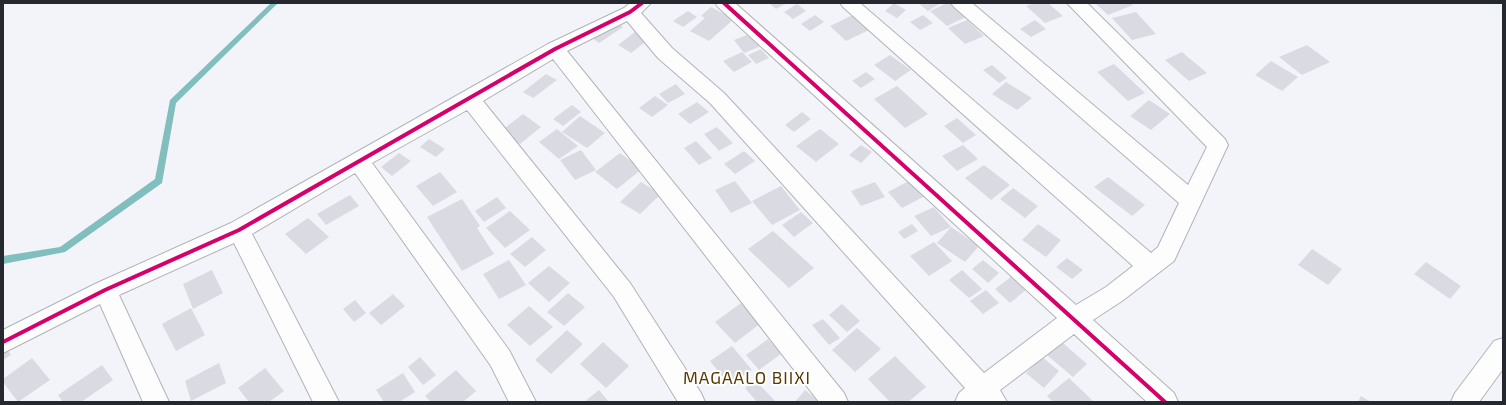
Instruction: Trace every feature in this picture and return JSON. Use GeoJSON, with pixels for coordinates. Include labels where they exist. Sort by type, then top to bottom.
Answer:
{"type":"FeatureCollection","features":[{"type":"Feature","properties":{"kind":"street"},"geometry":{"type":"LineString","coordinates":[[724,3],[1165,402]]}},
{"type":"Feature","properties":{"kind":"street"},"geometry":{"type":"LineString","coordinates":[[849,3],[1150,266]]}},
{"type":"Feature","properties":{"kind":"street"},"geometry":{"type":"LineString","coordinates":[[960,3],[1192,200]]}},
{"type":"Feature","properties":{"kind":"street"},"geometry":{"type":"LineString","coordinates":[[3,342],[105,290],[239,230],[555,49],[636,8],[665,53],[717,98],[982,398],[1075,319],[1114,294],[1166,254],[1218,145],[1076,3]]}},
{"type":"Feature","properties":{"kind":"street"},"geometry":{"type":"LineString","coordinates":[[555,49],[835,402]]}},
{"type":"Feature","properties":{"kind":"street"},"geometry":{"type":"LineString","coordinates":[[470,99],[622,290],[692,402]]}},
{"type":"Feature","properties":{"kind":"street"},"geometry":{"type":"LineString","coordinates":[[358,161],[500,358],[523,402]]}},
{"type":"Feature","properties":{"kind":"street"},"geometry":{"type":"LineString","coordinates":[[239,230],[326,402]]}},
{"type":"Feature","properties":{"kind":"street"},"geometry":{"type":"LineString","coordinates":[[105,290],[156,402]]}},
{"type":"Feature","properties":{"kind":"street"},"geometry":{"type":"LineString","coordinates":[[1464,402],[1503,349]]}},
{"type":"Feature","properties":{"kind":"building"},"geometry":{"type":"Polygon","coordinates":[[[769,3],[787,3],[776,9],[769,3]]]}},
{"type":"Feature","properties":{"kind":"building"},"geometry":{"type":"Polygon","coordinates":[[[894,3],[906,10],[897,18],[885,11],[894,3]]]}},
{"type":"Feature","properties":{"kind":"building"},"geometry":{"type":"Polygon","coordinates":[[[918,3],[941,3],[928,11],[918,3]]]}},
{"type":"Feature","properties":{"kind":"building"},"geometry":{"type":"Polygon","coordinates":[[[950,3],[966,17],[947,26],[930,11],[950,3]]]}},
{"type":"Feature","properties":{"kind":"building"},"geometry":{"type":"Polygon","coordinates":[[[1034,3],[1048,3],[1063,16],[1045,23],[1026,6],[1034,3]]]}},
{"type":"Feature","properties":{"kind":"building"},"geometry":{"type":"Polygon","coordinates":[[[1095,3],[1131,3],[1133,5],[1108,15],[1095,3]]]}},
{"type":"Feature","properties":{"kind":"building"},"geometry":{"type":"Polygon","coordinates":[[[797,4],[806,11],[793,19],[784,12],[797,4]]]}},
{"type":"Feature","properties":{"kind":"building"},"geometry":{"type":"Polygon","coordinates":[[[711,7],[734,19],[709,41],[690,31],[705,18],[701,16],[711,7]]]}},
{"type":"Feature","properties":{"kind":"building"},"geometry":{"type":"Polygon","coordinates":[[[688,11],[697,17],[683,27],[673,21],[688,11]]]}},
{"type":"Feature","properties":{"kind":"building"},"geometry":{"type":"Polygon","coordinates":[[[1136,12],[1156,34],[1132,40],[1112,18],[1136,12]]]}},
{"type":"Feature","properties":{"kind":"building"},"geometry":{"type":"Polygon","coordinates":[[[855,14],[871,29],[846,41],[830,26],[855,14]]]}},
{"type":"Feature","properties":{"kind":"building"},"geometry":{"type":"Polygon","coordinates":[[[815,15],[824,22],[810,31],[801,24],[815,15]]]}},
{"type":"Feature","properties":{"kind":"building"},"geometry":{"type":"Polygon","coordinates":[[[923,15],[933,23],[920,30],[910,22],[923,15]]]}},
{"type":"Feature","properties":{"kind":"building"},"geometry":{"type":"Polygon","coordinates":[[[610,18],[623,27],[599,43],[587,34],[610,18]]]}},
{"type":"Feature","properties":{"kind":"building"},"geometry":{"type":"Polygon","coordinates":[[[967,20],[984,36],[965,44],[948,28],[967,20]]]}},
{"type":"Feature","properties":{"kind":"building"},"geometry":{"type":"Polygon","coordinates":[[[1035,20],[1046,29],[1031,37],[1020,29],[1035,20]]]}},
{"type":"Feature","properties":{"kind":"building"},"geometry":{"type":"Polygon","coordinates":[[[759,30],[769,43],[744,53],[734,40],[759,30]]]}},
{"type":"Feature","properties":{"kind":"building"},"geometry":{"type":"Polygon","coordinates":[[[635,32],[648,40],[631,53],[618,45],[635,32]]]}},
{"type":"Feature","properties":{"kind":"building"},"geometry":{"type":"Polygon","coordinates":[[[1307,45],[1330,62],[1302,75],[1279,57],[1307,45]]]}},
{"type":"Feature","properties":{"kind":"building"},"geometry":{"type":"Polygon","coordinates":[[[761,49],[769,58],[756,64],[748,55],[761,49]]]}},
{"type":"Feature","properties":{"kind":"building"},"geometry":{"type":"Polygon","coordinates":[[[742,52],[752,62],[734,72],[723,61],[742,52]]]}},
{"type":"Feature","properties":{"kind":"building"},"geometry":{"type":"Polygon","coordinates":[[[1182,52],[1207,73],[1189,81],[1165,60],[1182,52]]]}},
{"type":"Feature","properties":{"kind":"building"},"geometry":{"type":"Polygon","coordinates":[[[890,55],[911,70],[895,81],[874,65],[890,55]]]}},
{"type":"Feature","properties":{"kind":"building"},"geometry":{"type":"Polygon","coordinates":[[[1271,61],[1298,77],[1282,91],[1255,75],[1271,61]]]}},
{"type":"Feature","properties":{"kind":"building"},"geometry":{"type":"Polygon","coordinates":[[[1114,64],[1145,93],[1128,101],[1097,72],[1114,64]]]}},
{"type":"Feature","properties":{"kind":"building"},"geometry":{"type":"Polygon","coordinates":[[[992,65],[1007,78],[999,83],[983,70],[992,65]]]}},
{"type":"Feature","properties":{"kind":"building"},"geometry":{"type":"Polygon","coordinates":[[[866,72],[875,79],[861,88],[852,81],[866,72]]]}},
{"type":"Feature","properties":{"kind":"building"},"geometry":{"type":"Polygon","coordinates":[[[546,74],[557,80],[533,98],[523,92],[546,74]]]}},
{"type":"Feature","properties":{"kind":"building"},"geometry":{"type":"Polygon","coordinates":[[[1006,82],[1032,98],[1017,110],[992,94],[1006,82]]]}},
{"type":"Feature","properties":{"kind":"building"},"geometry":{"type":"Polygon","coordinates":[[[676,84],[685,94],[668,103],[659,94],[676,84]]]}},
{"type":"Feature","properties":{"kind":"building"},"geometry":{"type":"Polygon","coordinates":[[[897,86],[928,114],[905,128],[874,99],[897,86]]]}},
{"type":"Feature","properties":{"kind":"building"},"geometry":{"type":"Polygon","coordinates":[[[655,96],[668,105],[652,117],[639,108],[655,96]]]}},
{"type":"Feature","properties":{"kind":"building"},"geometry":{"type":"Polygon","coordinates":[[[1149,100],[1170,114],[1151,130],[1130,116],[1149,100]]]}},
{"type":"Feature","properties":{"kind":"building"},"geometry":{"type":"Polygon","coordinates":[[[697,102],[709,112],[690,124],[678,114],[697,102]]]}},
{"type":"Feature","properties":{"kind":"building"},"geometry":{"type":"Polygon","coordinates":[[[572,105],[581,112],[563,126],[553,119],[572,105]]]}},
{"type":"Feature","properties":{"kind":"building"},"geometry":{"type":"Polygon","coordinates":[[[802,112],[811,119],[794,132],[785,125],[802,112]]]}},
{"type":"Feature","properties":{"kind":"building"},"geometry":{"type":"Polygon","coordinates":[[[523,114],[541,127],[520,144],[501,131],[523,114]]]}},
{"type":"Feature","properties":{"kind":"building"},"geometry":{"type":"Polygon","coordinates":[[[580,116],[605,133],[587,148],[562,132],[580,116]]]}},
{"type":"Feature","properties":{"kind":"building"},"geometry":{"type":"Polygon","coordinates":[[[957,118],[976,135],[963,143],[944,126],[957,118]]]}},
{"type":"Feature","properties":{"kind":"building"},"geometry":{"type":"Polygon","coordinates":[[[717,127],[733,143],[719,151],[704,134],[717,127]]]}},
{"type":"Feature","properties":{"kind":"building"},"geometry":{"type":"Polygon","coordinates":[[[557,129],[578,146],[559,159],[539,142],[557,129]]]}},
{"type":"Feature","properties":{"kind":"building"},"geometry":{"type":"Polygon","coordinates":[[[820,129],[839,144],[816,162],[796,146],[820,129]]]}},
{"type":"Feature","properties":{"kind":"building"},"geometry":{"type":"Polygon","coordinates":[[[429,139],[445,149],[436,157],[420,147],[429,139]]]}},
{"type":"Feature","properties":{"kind":"building"},"geometry":{"type":"Polygon","coordinates":[[[696,141],[712,158],[699,165],[684,148],[696,141]]]}},
{"type":"Feature","properties":{"kind":"building"},"geometry":{"type":"Polygon","coordinates":[[[861,145],[872,152],[861,163],[849,155],[861,145]]]}},
{"type":"Feature","properties":{"kind":"building"},"geometry":{"type":"Polygon","coordinates":[[[963,145],[978,159],[957,171],[942,156],[963,145]]]}},
{"type":"Feature","properties":{"kind":"building"},"geometry":{"type":"Polygon","coordinates":[[[581,150],[596,170],[575,180],[560,160],[581,150]]]}},
{"type":"Feature","properties":{"kind":"building"},"geometry":{"type":"Polygon","coordinates":[[[744,151],[755,161],[735,174],[724,164],[744,151]]]}},
{"type":"Feature","properties":{"kind":"building"},"geometry":{"type":"Polygon","coordinates":[[[399,153],[411,161],[392,176],[381,167],[399,153]]]}},
{"type":"Feature","properties":{"kind":"building"},"geometry":{"type":"Polygon","coordinates":[[[620,153],[642,169],[617,189],[595,172],[620,153]]]}},
{"type":"Feature","properties":{"kind":"building"},"geometry":{"type":"Polygon","coordinates":[[[984,165],[1010,185],[991,200],[965,178],[984,165]]]}},
{"type":"Feature","properties":{"kind":"building"},"geometry":{"type":"Polygon","coordinates":[[[440,172],[457,192],[433,206],[416,186],[440,172]]]}},
{"type":"Feature","properties":{"kind":"building"},"geometry":{"type":"Polygon","coordinates":[[[1108,177],[1145,205],[1132,216],[1094,187],[1108,177]]]}},
{"type":"Feature","properties":{"kind":"building"},"geometry":{"type":"Polygon","coordinates":[[[911,180],[925,196],[902,208],[888,192],[911,180]]]}},
{"type":"Feature","properties":{"kind":"building"},"geometry":{"type":"Polygon","coordinates":[[[735,181],[752,203],[731,213],[715,190],[735,181]]]}},
{"type":"Feature","properties":{"kind":"building"},"geometry":{"type":"Polygon","coordinates":[[[641,182],[661,194],[640,214],[620,202],[641,182]]]}},
{"type":"Feature","properties":{"kind":"building"},"geometry":{"type":"Polygon","coordinates":[[[875,182],[885,197],[861,206],[851,191],[875,182]]]}},
{"type":"Feature","properties":{"kind":"building"},"geometry":{"type":"Polygon","coordinates":[[[781,186],[800,210],[772,225],[752,201],[781,186]]]}},
{"type":"Feature","properties":{"kind":"building"},"geometry":{"type":"Polygon","coordinates":[[[1013,188],[1038,206],[1025,218],[1000,199],[1013,188]]]}},
{"type":"Feature","properties":{"kind":"building"},"geometry":{"type":"Polygon","coordinates":[[[350,195],[359,206],[326,225],[317,214],[350,195]]]}},
{"type":"Feature","properties":{"kind":"building"},"geometry":{"type":"Polygon","coordinates":[[[497,197],[506,208],[484,222],[475,211],[497,197]]]}},
{"type":"Feature","properties":{"kind":"building"},"geometry":{"type":"Polygon","coordinates":[[[462,199],[480,226],[477,228],[494,254],[462,271],[427,217],[462,199]]]}},
{"type":"Feature","properties":{"kind":"building"},"geometry":{"type":"Polygon","coordinates":[[[934,207],[951,227],[931,236],[914,216],[934,207]]]}},
{"type":"Feature","properties":{"kind":"building"},"geometry":{"type":"Polygon","coordinates":[[[510,211],[530,230],[505,248],[486,228],[510,211]]]}},
{"type":"Feature","properties":{"kind":"building"},"geometry":{"type":"Polygon","coordinates":[[[801,212],[813,223],[794,237],[782,225],[801,212]]]}},
{"type":"Feature","properties":{"kind":"building"},"geometry":{"type":"Polygon","coordinates":[[[308,218],[329,237],[306,254],[285,234],[308,218]]]}},
{"type":"Feature","properties":{"kind":"building"},"geometry":{"type":"Polygon","coordinates":[[[912,224],[918,231],[904,239],[898,232],[912,224]]]}},
{"type":"Feature","properties":{"kind":"building"},"geometry":{"type":"Polygon","coordinates":[[[1038,224],[1061,240],[1046,257],[1022,240],[1038,224]]]}},
{"type":"Feature","properties":{"kind":"building"},"geometry":{"type":"Polygon","coordinates":[[[951,227],[979,246],[965,262],[937,243],[951,227]]]}},
{"type":"Feature","properties":{"kind":"building"},"geometry":{"type":"Polygon","coordinates":[[[773,231],[814,268],[789,288],[748,249],[773,231]]]}},
{"type":"Feature","properties":{"kind":"building"},"geometry":{"type":"Polygon","coordinates":[[[532,237],[546,250],[525,267],[510,254],[532,237]]]}},
{"type":"Feature","properties":{"kind":"building"},"geometry":{"type":"Polygon","coordinates":[[[934,242],[952,261],[929,276],[910,256],[934,242]]]}},
{"type":"Feature","properties":{"kind":"building"},"geometry":{"type":"Polygon","coordinates":[[[1312,249],[1342,269],[1328,285],[1298,265],[1312,249]]]}},
{"type":"Feature","properties":{"kind":"building"},"geometry":{"type":"Polygon","coordinates":[[[1067,258],[1083,270],[1072,279],[1056,267],[1067,258]]]}},
{"type":"Feature","properties":{"kind":"building"},"geometry":{"type":"Polygon","coordinates":[[[509,260],[526,285],[499,299],[483,274],[509,260]]]}},
{"type":"Feature","properties":{"kind":"building"},"geometry":{"type":"Polygon","coordinates":[[[983,260],[999,273],[988,283],[972,269],[983,260]]]}},
{"type":"Feature","properties":{"kind":"building"},"geometry":{"type":"Polygon","coordinates":[[[1426,262],[1461,286],[1450,299],[1414,274],[1426,262]]]}},
{"type":"Feature","properties":{"kind":"building"},"geometry":{"type":"Polygon","coordinates":[[[549,266],[570,283],[549,302],[528,283],[549,266]]]}},
{"type":"Feature","properties":{"kind":"building"},"geometry":{"type":"Polygon","coordinates":[[[212,270],[223,293],[193,309],[183,284],[212,270]]]}},
{"type":"Feature","properties":{"kind":"building"},"geometry":{"type":"Polygon","coordinates":[[[962,270],[982,289],[969,298],[949,280],[962,270]]]}},
{"type":"Feature","properties":{"kind":"building"},"geometry":{"type":"Polygon","coordinates":[[[1012,276],[1027,289],[1010,303],[995,289],[1012,276]]]}},
{"type":"Feature","properties":{"kind":"building"},"geometry":{"type":"Polygon","coordinates":[[[986,290],[999,303],[983,314],[970,301],[986,290]]]}},
{"type":"Feature","properties":{"kind":"building"},"geometry":{"type":"Polygon","coordinates":[[[568,293],[585,307],[564,326],[547,312],[568,293]]]}},
{"type":"Feature","properties":{"kind":"building"},"geometry":{"type":"Polygon","coordinates":[[[393,294],[405,306],[381,325],[369,313],[393,294]]]}},
{"type":"Feature","properties":{"kind":"building"},"geometry":{"type":"Polygon","coordinates":[[[355,300],[366,313],[354,322],[343,309],[355,300]]]}},
{"type":"Feature","properties":{"kind":"building"},"geometry":{"type":"Polygon","coordinates":[[[741,303],[761,323],[735,343],[715,322],[741,303]]]}},
{"type":"Feature","properties":{"kind":"building"},"geometry":{"type":"Polygon","coordinates":[[[842,304],[860,321],[847,332],[829,315],[842,304]]]}},
{"type":"Feature","properties":{"kind":"building"},"geometry":{"type":"Polygon","coordinates":[[[529,306],[553,327],[530,346],[507,325],[529,306]]]}},
{"type":"Feature","properties":{"kind":"building"},"geometry":{"type":"Polygon","coordinates":[[[191,308],[205,335],[176,351],[162,324],[191,308]]]}},
{"type":"Feature","properties":{"kind":"building"},"geometry":{"type":"Polygon","coordinates":[[[823,319],[840,338],[829,345],[812,325],[823,319]]]}},
{"type":"Feature","properties":{"kind":"building"},"geometry":{"type":"Polygon","coordinates":[[[857,328],[881,349],[855,372],[832,350],[857,328]]]}},
{"type":"Feature","properties":{"kind":"building"},"geometry":{"type":"Polygon","coordinates":[[[567,330],[583,344],[551,374],[535,360],[567,330]]]}},
{"type":"Feature","properties":{"kind":"building"},"geometry":{"type":"Polygon","coordinates":[[[1056,337],[1087,364],[1073,377],[1041,350],[1056,337]]]}},
{"type":"Feature","properties":{"kind":"building"},"geometry":{"type":"Polygon","coordinates":[[[768,339],[781,354],[759,370],[746,355],[768,339]]]}},
{"type":"Feature","properties":{"kind":"building"},"geometry":{"type":"Polygon","coordinates":[[[603,342],[629,366],[606,388],[580,364],[603,342]]]}},
{"type":"Feature","properties":{"kind":"building"},"geometry":{"type":"Polygon","coordinates":[[[3,343],[11,355],[3,360],[3,343]]]}},
{"type":"Feature","properties":{"kind":"building"},"geometry":{"type":"Polygon","coordinates":[[[732,346],[752,370],[729,385],[710,361],[732,346]]]}},
{"type":"Feature","properties":{"kind":"building"},"geometry":{"type":"Polygon","coordinates":[[[895,356],[926,387],[908,402],[890,402],[868,379],[895,356]]]}},
{"type":"Feature","properties":{"kind":"building"},"geometry":{"type":"Polygon","coordinates":[[[420,357],[436,375],[423,385],[408,367],[420,357]]]}},
{"type":"Feature","properties":{"kind":"building"},"geometry":{"type":"Polygon","coordinates":[[[1042,357],[1059,371],[1044,388],[1026,373],[1042,357]]]}},
{"type":"Feature","properties":{"kind":"building"},"geometry":{"type":"Polygon","coordinates":[[[32,358],[50,380],[18,402],[3,382],[3,379],[32,358]]]}},
{"type":"Feature","properties":{"kind":"building"},"geometry":{"type":"Polygon","coordinates":[[[219,363],[226,383],[191,401],[185,381],[219,363]]]}},
{"type":"Feature","properties":{"kind":"building"},"geometry":{"type":"Polygon","coordinates":[[[102,365],[113,380],[81,402],[63,402],[58,395],[102,365]]]}},
{"type":"Feature","properties":{"kind":"building"},"geometry":{"type":"Polygon","coordinates":[[[265,368],[284,391],[269,402],[249,402],[238,388],[265,368]]]}},
{"type":"Feature","properties":{"kind":"building"},"geometry":{"type":"Polygon","coordinates":[[[456,370],[476,391],[463,402],[431,402],[425,396],[456,370]]]}},
{"type":"Feature","properties":{"kind":"building"},"geometry":{"type":"Polygon","coordinates":[[[403,373],[415,392],[399,402],[384,402],[376,390],[403,373]]]}},
{"type":"Feature","properties":{"kind":"building"},"geometry":{"type":"Polygon","coordinates":[[[1069,378],[1094,402],[1053,402],[1047,396],[1069,378]]]}},
{"type":"Feature","properties":{"kind":"building"},"geometry":{"type":"Polygon","coordinates":[[[755,380],[776,402],[757,402],[745,388],[755,380]]]}},
{"type":"Feature","properties":{"kind":"building"},"geometry":{"type":"Polygon","coordinates":[[[599,390],[609,402],[584,402],[599,390]]]}},
{"type":"Feature","properties":{"kind":"building"},"geometry":{"type":"Polygon","coordinates":[[[805,390],[820,402],[795,402],[805,390]]]}},
{"type":"Feature","properties":{"kind":"building"},"geometry":{"type":"Polygon","coordinates":[[[1361,396],[1371,402],[1358,402],[1361,396]]]}},
{"type":"Feature","properties":{"kind":"waterway"},"geometry":{"type":"LineString","coordinates":[[3,260],[62,250],[159,181],[173,102],[275,3]]}},
{"type":"Feature","properties":{"kind":"cycle path"},"geometry":{"type":"LineString","coordinates":[[3,342],[105,290],[239,230],[555,49],[630,12],[642,3]]}},
{"type":"Feature","properties":{"kind":"cycle path"},"geometry":{"type":"LineString","coordinates":[[724,3],[1165,402]]}},
{"type":"Feature","properties":{"kind":"district","name":"MAGAALO BIIXI"},"geometry":{"type":"Point","coordinates":[747,377]}}]}
